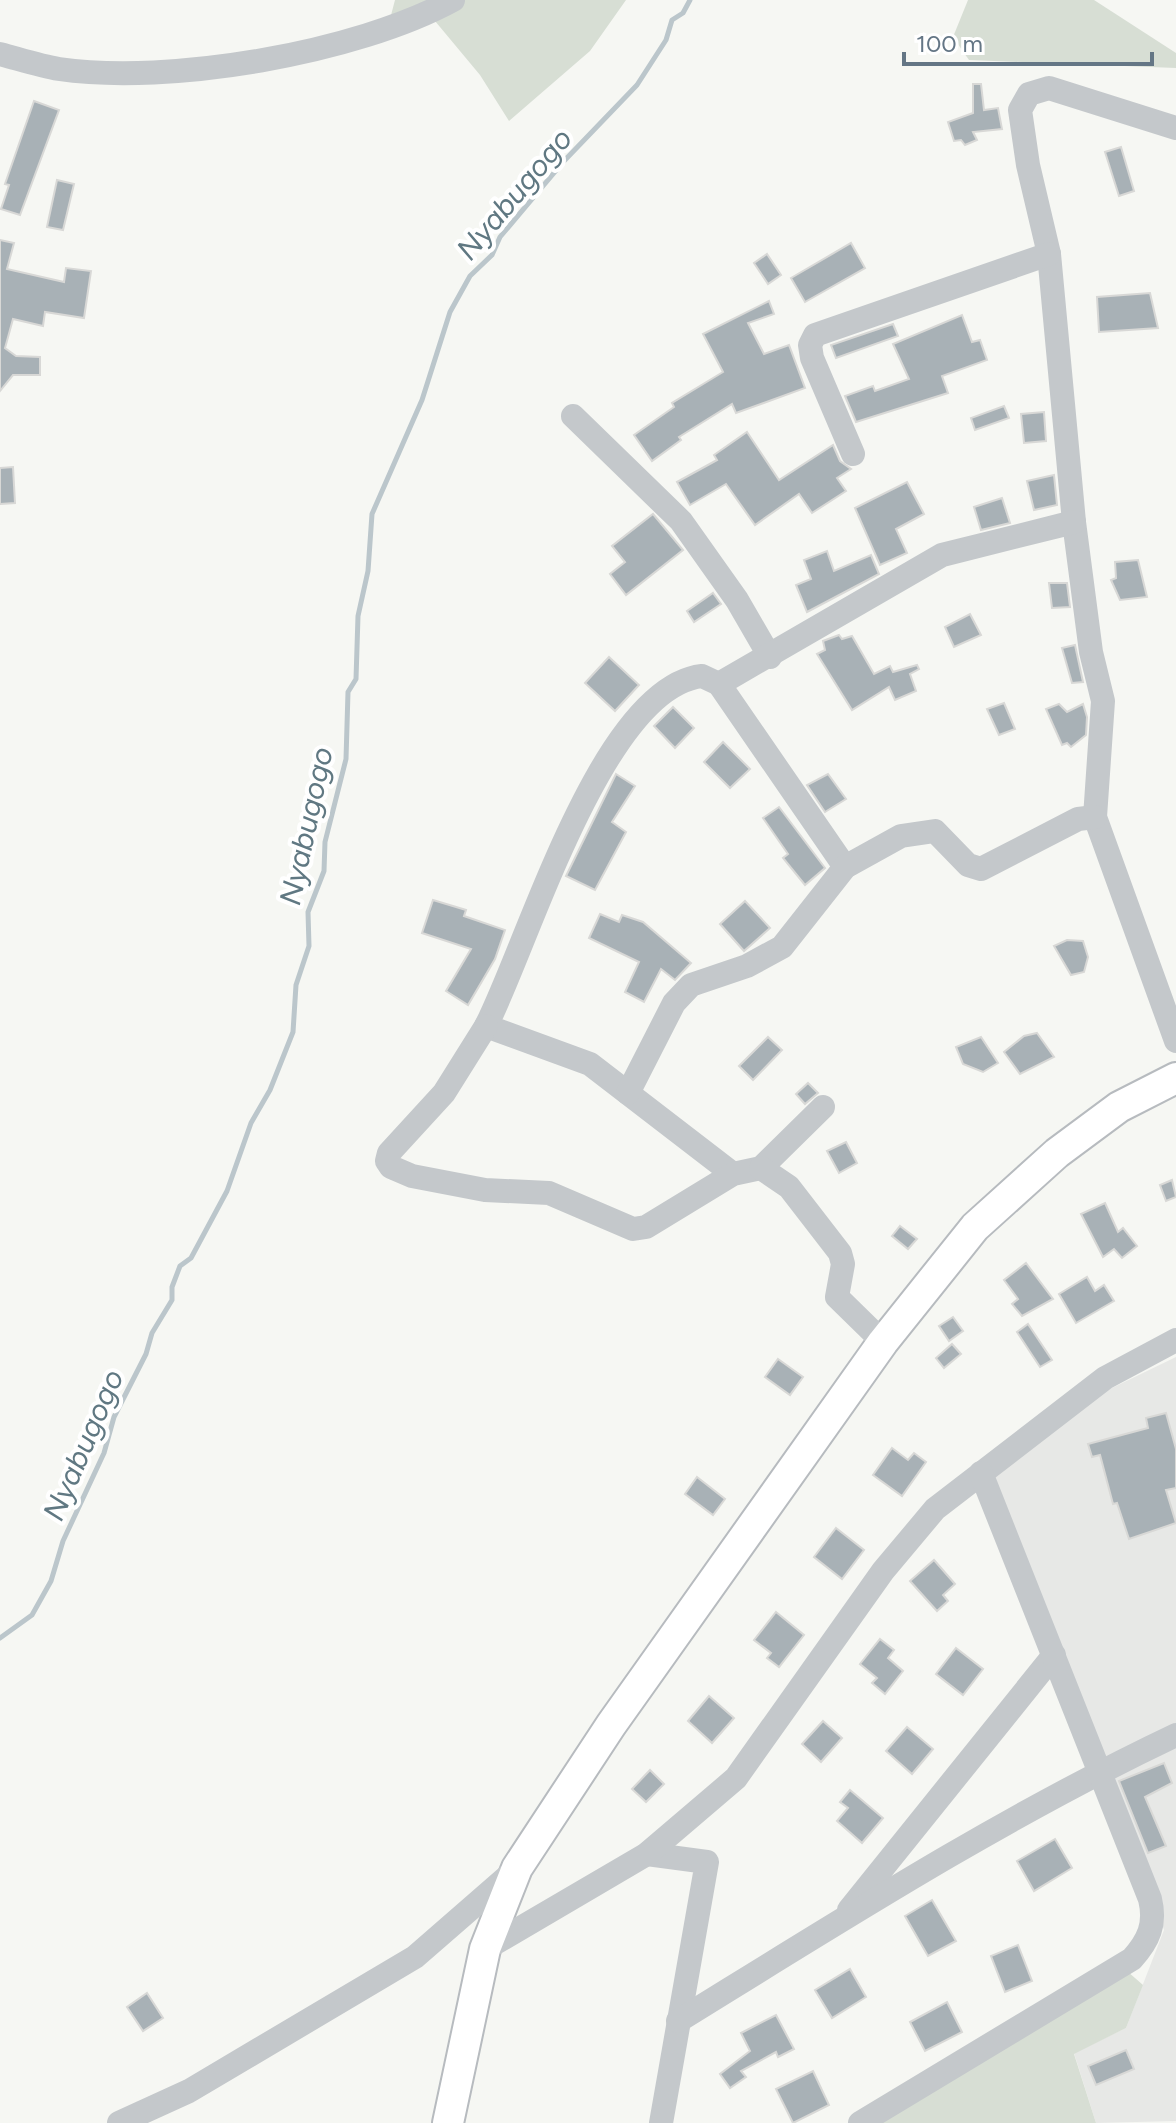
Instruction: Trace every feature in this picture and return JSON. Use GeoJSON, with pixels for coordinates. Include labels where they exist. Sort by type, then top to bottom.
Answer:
{"type":"FeatureCollection","features":[{"type":"Feature","properties":{"kind":"main road"},"geometry":{"type":"LineString","coordinates":[[448,2123],[467,2021],[485,1949],[517,1868],[611,1725],[883,1342],[975,1227],[1045,1164],[1119,1107],[1176,1078]]}},
{"type":"Feature","properties":{"kind":"street"},"geometry":{"type":"LineString","coordinates":[[0,54],[58,69],[111,73],[177,70],[313,52],[453,0]]}},
{"type":"Feature","properties":{"kind":"street"},"geometry":{"type":"LineString","coordinates":[[1176,128],[1049,88],[1029,94],[1020,110],[1028,165],[1049,254],[1074,522],[1091,652],[1103,701],[1095,817],[1176,1041]]}},
{"type":"Feature","properties":{"kind":"street"},"geometry":{"type":"LineString","coordinates":[[853,454],[812,358],[810,345],[815,335],[1049,254]]}},
{"type":"Feature","properties":{"kind":"street"},"geometry":{"type":"LineString","coordinates":[[573,416],[681,521],[737,600],[770,657]]}},
{"type":"Feature","properties":{"kind":"street"},"geometry":{"type":"LineString","coordinates":[[719,684],[942,555],[1074,522]]}},
{"type":"Feature","properties":{"kind":"street"},"geometry":{"type":"LineString","coordinates":[[823,1107],[761,1168],[733,1174],[646,1227],[633,1229],[549,1193],[485,1190],[412,1176],[391,1167],[387,1161],[389,1153],[444,1093],[486,1026],[508,984],[524,936],[573,822],[607,759],[638,718],[667,690],[702,676],[719,684],[845,867]]}},
{"type":"Feature","properties":{"kind":"street"},"geometry":{"type":"LineString","coordinates":[[628,1093],[668,1013],[682,994],[691,985],[747,966],[782,947],[845,867],[901,836],[935,831],[968,865],[981,869],[1078,819],[1095,817]]}},
{"type":"Feature","properties":{"kind":"street"},"geometry":{"type":"LineString","coordinates":[[486,1026],[590,1064],[733,1174]]}},
{"type":"Feature","properties":{"kind":"street"},"geometry":{"type":"LineString","coordinates":[[761,1168],[789,1187],[840,1253],[843,1264],[837,1297],[883,1342]]}},
{"type":"Feature","properties":{"kind":"street"},"geometry":{"type":"LineString","coordinates":[[485,1949],[647,1854],[736,1778],[883,1571],[935,1509],[1105,1378],[1176,1340]]}},
{"type":"Feature","properties":{"kind":"street"},"geometry":{"type":"LineString","coordinates":[[860,2123],[1132,1959],[1144,1945],[1154,1915],[1101,1771],[981,1473]]}},
{"type":"Feature","properties":{"kind":"street"},"geometry":{"type":"LineString","coordinates":[[840,1921],[1054,1655]]}},
{"type":"Feature","properties":{"kind":"street"},"geometry":{"type":"LineString","coordinates":[[678,2021],[840,1921],[1101,1771],[1176,1735]]}},
{"type":"Feature","properties":{"kind":"street"},"geometry":{"type":"LineString","coordinates":[[647,1854],[707,1862],[661,2123]]}},
{"type":"Feature","properties":{"kind":"street"},"geometry":{"type":"LineString","coordinates":[[119,2123],[189,2091],[415,1957],[517,1868]]}},
{"type":"Feature","properties":{"kind":"shaded area"},"geometry":{"type":"Polygon","coordinates":[[[395,0],[626,0],[590,51],[509,121],[480,75],[435,21],[390,19],[395,0]]]}},
{"type":"Feature","properties":{"kind":"shaded area"},"geometry":{"type":"Polygon","coordinates":[[[968,0],[1094,0],[1176,53],[1176,68],[969,60],[953,37],[968,0]]]}},
{"type":"Feature","properties":{"kind":"shaded area"},"geometry":{"type":"Polygon","coordinates":[[[1176,1357],[1176,2121],[1096,2123],[1074,2053],[1126,2028],[1164,1930],[990,1473],[1083,1402],[1176,1357]]]}},
{"type":"Feature","properties":{"kind":"shaded area"},"geometry":{"type":"Polygon","coordinates":[[[1127,1971],[1143,1985],[1126,2028],[1074,2054],[1096,2123],[874,2123],[1127,1971]]]}},
{"type":"Feature","properties":{"kind":"building"},"geometry":{"type":"Polygon","coordinates":[[[973,84],[981,84],[984,110],[998,108],[1002,129],[973,132],[977,140],[965,145],[961,140],[954,141],[948,122],[973,113],[973,84]]]}},
{"type":"Feature","properties":{"kind":"building"},"geometry":{"type":"Polygon","coordinates":[[[34,101],[59,110],[20,215],[1,209],[9,185],[5,184],[34,101]]]}},
{"type":"Feature","properties":{"kind":"building"},"geometry":{"type":"Polygon","coordinates":[[[1121,147],[1134,191],[1119,196],[1105,152],[1121,147]]]}},
{"type":"Feature","properties":{"kind":"building"},"geometry":{"type":"Polygon","coordinates":[[[57,180],[74,184],[63,230],[47,227],[57,180]]]}},
{"type":"Feature","properties":{"kind":"building"},"geometry":{"type":"Polygon","coordinates":[[[0,240],[14,243],[7,269],[64,282],[66,268],[91,271],[84,318],[45,312],[43,326],[13,319],[5,348],[16,356],[40,357],[40,375],[13,375],[0,391],[0,240]]]}},
{"type":"Feature","properties":{"kind":"building"},"geometry":{"type":"Polygon","coordinates":[[[851,243],[865,268],[805,302],[791,278],[851,243]]]}},
{"type":"Feature","properties":{"kind":"building"},"geometry":{"type":"Polygon","coordinates":[[[767,254],[781,275],[768,284],[754,263],[767,254]]]}},
{"type":"Feature","properties":{"kind":"building"},"geometry":{"type":"Polygon","coordinates":[[[1150,293],[1158,328],[1099,332],[1097,297],[1150,293]]]}},
{"type":"Feature","properties":{"kind":"building"},"geometry":{"type":"Polygon","coordinates":[[[769,301],[774,314],[748,323],[764,354],[789,345],[805,388],[736,413],[732,404],[679,437],[681,440],[652,461],[634,435],[674,407],[672,403],[723,372],[703,334],[769,301]]]}},
{"type":"Feature","properties":{"kind":"building"},"geometry":{"type":"Polygon","coordinates":[[[962,315],[972,342],[980,340],[987,360],[942,376],[948,393],[856,422],[845,396],[873,386],[875,391],[909,379],[893,344],[962,315]]]}},
{"type":"Feature","properties":{"kind":"building"},"geometry":{"type":"Polygon","coordinates":[[[893,324],[898,336],[836,358],[831,345],[893,324]]]}},
{"type":"Feature","properties":{"kind":"building"},"geometry":{"type":"Polygon","coordinates":[[[1004,406],[1009,418],[975,430],[971,418],[1004,406]]]}},
{"type":"Feature","properties":{"kind":"building"},"geometry":{"type":"Polygon","coordinates":[[[1044,412],[1046,441],[1024,443],[1021,414],[1044,412]]]}},
{"type":"Feature","properties":{"kind":"building"},"geometry":{"type":"Polygon","coordinates":[[[747,432],[779,480],[833,445],[840,461],[851,469],[837,478],[846,491],[812,513],[799,494],[755,525],[726,484],[690,505],[677,482],[717,460],[714,455],[747,432]]]}},
{"type":"Feature","properties":{"kind":"building"},"geometry":{"type":"Polygon","coordinates":[[[13,467],[15,503],[0,504],[0,468],[13,467]]]}},
{"type":"Feature","properties":{"kind":"building"},"geometry":{"type":"Polygon","coordinates":[[[1054,475],[1057,505],[1034,510],[1027,481],[1054,475]]]}},
{"type":"Feature","properties":{"kind":"building"},"geometry":{"type":"Polygon","coordinates":[[[907,482],[924,514],[896,529],[907,553],[880,565],[855,508],[907,482]]]}},
{"type":"Feature","properties":{"kind":"building"},"geometry":{"type":"Polygon","coordinates":[[[1002,498],[1010,523],[981,530],[974,507],[1002,498]]]}},
{"type":"Feature","properties":{"kind":"building"},"geometry":{"type":"Polygon","coordinates":[[[653,514],[683,550],[626,595],[610,574],[625,562],[612,546],[653,514]]]}},
{"type":"Feature","properties":{"kind":"building"},"geometry":{"type":"Polygon","coordinates":[[[827,551],[834,571],[871,555],[879,574],[807,612],[796,585],[811,579],[804,560],[827,551]]]}},
{"type":"Feature","properties":{"kind":"building"},"geometry":{"type":"Polygon","coordinates":[[[1138,560],[1147,597],[1120,600],[1111,580],[1116,578],[1115,562],[1138,560]]]}},
{"type":"Feature","properties":{"kind":"building"},"geometry":{"type":"Polygon","coordinates":[[[1049,583],[1067,583],[1070,607],[1052,608],[1049,583]]]}},
{"type":"Feature","properties":{"kind":"building"},"geometry":{"type":"Polygon","coordinates":[[[713,593],[721,604],[694,622],[687,611],[713,593]]]}},
{"type":"Feature","properties":{"kind":"building"},"geometry":{"type":"Polygon","coordinates":[[[970,614],[981,635],[954,647],[945,627],[970,614]]]}},
{"type":"Feature","properties":{"kind":"building"},"geometry":{"type":"Polygon","coordinates":[[[839,635],[842,639],[852,636],[874,674],[890,666],[893,672],[917,665],[919,669],[910,674],[916,691],[895,700],[889,687],[852,710],[817,654],[825,650],[823,641],[839,635]]]}},
{"type":"Feature","properties":{"kind":"building"},"geometry":{"type":"Polygon","coordinates":[[[1075,645],[1083,682],[1072,683],[1062,648],[1075,645]]]}},
{"type":"Feature","properties":{"kind":"building"},"geometry":{"type":"Polygon","coordinates":[[[609,657],[639,685],[615,711],[585,683],[609,657]]]}},
{"type":"Feature","properties":{"kind":"building"},"geometry":{"type":"Polygon","coordinates":[[[1004,703],[1015,729],[999,735],[987,709],[1004,703]]]}},
{"type":"Feature","properties":{"kind":"building"},"geometry":{"type":"Polygon","coordinates":[[[1059,704],[1067,712],[1083,704],[1087,717],[1086,735],[1071,747],[1067,743],[1062,745],[1046,709],[1059,704]]]}},
{"type":"Feature","properties":{"kind":"building"},"geometry":{"type":"Polygon","coordinates":[[[673,707],[694,728],[675,748],[654,726],[673,707]]]}},
{"type":"Feature","properties":{"kind":"building"},"geometry":{"type":"Polygon","coordinates":[[[723,742],[750,769],[730,788],[704,762],[723,742]]]}},
{"type":"Feature","properties":{"kind":"building"},"geometry":{"type":"Polygon","coordinates":[[[616,774],[635,786],[612,822],[626,832],[595,890],[566,876],[616,774]]]}},
{"type":"Feature","properties":{"kind":"building"},"geometry":{"type":"Polygon","coordinates":[[[828,774],[846,799],[825,812],[807,785],[828,774]]]}},
{"type":"Feature","properties":{"kind":"building"},"geometry":{"type":"Polygon","coordinates":[[[779,807],[825,868],[805,885],[783,858],[788,854],[763,818],[779,807]]]}},
{"type":"Feature","properties":{"kind":"building"},"geometry":{"type":"Polygon","coordinates":[[[433,900],[466,910],[464,916],[505,930],[495,959],[468,1005],[446,991],[471,949],[422,933],[433,900]]]}},
{"type":"Feature","properties":{"kind":"building"},"geometry":{"type":"Polygon","coordinates":[[[745,901],[770,928],[744,951],[720,924],[745,901]]]}},
{"type":"Feature","properties":{"kind":"building"},"geometry":{"type":"Polygon","coordinates":[[[600,914],[619,922],[622,915],[643,922],[691,963],[675,980],[661,969],[644,1002],[625,992],[639,962],[589,938],[600,914]]]}},
{"type":"Feature","properties":{"kind":"building"},"geometry":{"type":"Polygon","coordinates":[[[1067,940],[1083,941],[1088,957],[1084,972],[1071,975],[1054,946],[1067,940]]]}},
{"type":"Feature","properties":{"kind":"building"},"geometry":{"type":"Polygon","coordinates":[[[1037,1033],[1054,1057],[1020,1074],[1004,1052],[1024,1036],[1037,1033]]]}},
{"type":"Feature","properties":{"kind":"building"},"geometry":{"type":"Polygon","coordinates":[[[768,1037],[782,1050],[753,1080],[739,1066],[768,1037]]]}},
{"type":"Feature","properties":{"kind":"building"},"geometry":{"type":"Polygon","coordinates":[[[981,1037],[998,1063],[983,1072],[963,1064],[956,1047],[981,1037]]]}},
{"type":"Feature","properties":{"kind":"building"},"geometry":{"type":"Polygon","coordinates":[[[808,1083],[818,1093],[805,1104],[796,1094],[808,1083]]]}},
{"type":"Feature","properties":{"kind":"building"},"geometry":{"type":"Polygon","coordinates":[[[846,1142],[857,1163],[839,1173],[827,1151],[846,1142]]]}},
{"type":"Feature","properties":{"kind":"building"},"geometry":{"type":"Polygon","coordinates":[[[1172,1180],[1176,1197],[1166,1201],[1160,1185],[1172,1180]]]}},
{"type":"Feature","properties":{"kind":"building"},"geometry":{"type":"Polygon","coordinates":[[[1105,1203],[1118,1232],[1123,1228],[1137,1246],[1122,1258],[1114,1249],[1103,1257],[1081,1214],[1105,1203]]]}},
{"type":"Feature","properties":{"kind":"building"},"geometry":{"type":"Polygon","coordinates":[[[900,1226],[917,1239],[908,1249],[892,1236],[900,1226]]]}},
{"type":"Feature","properties":{"kind":"building"},"geometry":{"type":"Polygon","coordinates":[[[1026,1263],[1053,1299],[1022,1316],[1012,1304],[1018,1299],[1004,1280],[1026,1263]]]}},
{"type":"Feature","properties":{"kind":"building"},"geometry":{"type":"Polygon","coordinates":[[[1087,1277],[1095,1291],[1104,1285],[1114,1301],[1076,1323],[1059,1294],[1087,1277]]]}},
{"type":"Feature","properties":{"kind":"building"},"geometry":{"type":"Polygon","coordinates":[[[953,1317],[963,1331],[949,1341],[939,1326],[953,1317]]]}},
{"type":"Feature","properties":{"kind":"building"},"geometry":{"type":"Polygon","coordinates":[[[1028,1324],[1052,1360],[1040,1367],[1017,1332],[1028,1324]]]}},
{"type":"Feature","properties":{"kind":"building"},"geometry":{"type":"Polygon","coordinates":[[[952,1344],[961,1354],[944,1368],[936,1358],[952,1344]]]}},
{"type":"Feature","properties":{"kind":"building"},"geometry":{"type":"Polygon","coordinates":[[[778,1359],[803,1377],[790,1395],[765,1377],[778,1359]]]}},
{"type":"Feature","properties":{"kind":"building"},"geometry":{"type":"Polygon","coordinates":[[[1166,1413],[1176,1449],[1176,1488],[1166,1490],[1176,1523],[1129,1539],[1117,1503],[1113,1504],[1100,1455],[1092,1457],[1088,1444],[1148,1428],[1146,1418],[1166,1413]]]}},
{"type":"Feature","properties":{"kind":"building"},"geometry":{"type":"Polygon","coordinates":[[[892,1448],[908,1460],[914,1453],[926,1462],[902,1496],[873,1475],[892,1448]]]}},
{"type":"Feature","properties":{"kind":"building"},"geometry":{"type":"Polygon","coordinates":[[[697,1477],[725,1499],[713,1515],[685,1494],[697,1477]]]}},
{"type":"Feature","properties":{"kind":"building"},"geometry":{"type":"Polygon","coordinates":[[[836,1528],[864,1550],[842,1579],[814,1557],[836,1528]]]}},
{"type":"Feature","properties":{"kind":"building"},"geometry":{"type":"Polygon","coordinates":[[[934,1560],[955,1584],[943,1595],[948,1601],[937,1611],[910,1581],[934,1560]]]}},
{"type":"Feature","properties":{"kind":"building"},"geometry":{"type":"Polygon","coordinates":[[[776,1612],[804,1635],[779,1667],[767,1658],[771,1653],[754,1640],[776,1612]]]}},
{"type":"Feature","properties":{"kind":"building"},"geometry":{"type":"Polygon","coordinates":[[[880,1639],[894,1650],[888,1658],[903,1671],[885,1694],[872,1683],[877,1678],[860,1664],[880,1639]]]}},
{"type":"Feature","properties":{"kind":"building"},"geometry":{"type":"Polygon","coordinates":[[[956,1648],[983,1669],[963,1695],[936,1674],[956,1648]]]}},
{"type":"Feature","properties":{"kind":"building"},"geometry":{"type":"Polygon","coordinates":[[[709,1696],[734,1718],[712,1743],[688,1721],[709,1696]]]}},
{"type":"Feature","properties":{"kind":"building"},"geometry":{"type":"Polygon","coordinates":[[[823,1721],[842,1738],[821,1762],[802,1744],[823,1721]]]}},
{"type":"Feature","properties":{"kind":"building"},"geometry":{"type":"Polygon","coordinates":[[[907,1727],[933,1749],[912,1774],[886,1751],[907,1727]]]}},
{"type":"Feature","properties":{"kind":"building"},"geometry":{"type":"Polygon","coordinates":[[[1164,1763],[1172,1783],[1145,1797],[1166,1846],[1148,1853],[1119,1781],[1164,1763]]]}},
{"type":"Feature","properties":{"kind":"building"},"geometry":{"type":"Polygon","coordinates":[[[650,1770],[664,1784],[646,1802],[632,1789],[650,1770]]]}},
{"type":"Feature","properties":{"kind":"building"},"geometry":{"type":"Polygon","coordinates":[[[850,1790],[883,1818],[862,1843],[837,1821],[848,1808],[840,1802],[850,1790]]]}},
{"type":"Feature","properties":{"kind":"building"},"geometry":{"type":"Polygon","coordinates":[[[1055,1839],[1072,1868],[1034,1891],[1017,1861],[1055,1839]]]}},
{"type":"Feature","properties":{"kind":"building"},"geometry":{"type":"Polygon","coordinates":[[[932,1900],[956,1941],[928,1956],[905,1916],[932,1900]]]}},
{"type":"Feature","properties":{"kind":"building"},"geometry":{"type":"Polygon","coordinates":[[[1018,1945],[1032,1981],[1005,1992],[991,1956],[1018,1945]]]}},
{"type":"Feature","properties":{"kind":"building"},"geometry":{"type":"Polygon","coordinates":[[[850,1969],[866,1997],[832,2018],[815,1990],[850,1969]]]}},
{"type":"Feature","properties":{"kind":"building"},"geometry":{"type":"Polygon","coordinates":[[[147,1993],[163,2018],[143,2031],[127,2007],[147,1993]]]}},
{"type":"Feature","properties":{"kind":"building"},"geometry":{"type":"Polygon","coordinates":[[[947,2002],[962,2032],[925,2051],[910,2022],[947,2002]]]}},
{"type":"Feature","properties":{"kind":"building"},"geometry":{"type":"Polygon","coordinates":[[[776,2015],[794,2049],[778,2057],[776,2052],[741,2071],[746,2077],[730,2088],[720,2074],[750,2051],[741,2033],[776,2015]]]}},
{"type":"Feature","properties":{"kind":"building"},"geometry":{"type":"Polygon","coordinates":[[[1126,2050],[1134,2069],[1096,2085],[1088,2066],[1126,2050]]]}},
{"type":"Feature","properties":{"kind":"building"},"geometry":{"type":"Polygon","coordinates":[[[813,2071],[829,2105],[793,2123],[776,2089],[813,2071]]]}},
{"type":"Feature","properties":{"kind":"waterway","name":"Nyabugogo"},"geometry":{"type":"LineString","coordinates":[[0,1638],[32,1615],[51,1581],[63,1541],[104,1453],[114,1417],[146,1354],[152,1333],[172,1300],[172,1287],[180,1266],[191,1258],[227,1191],[251,1123],[270,1090],[293,1032],[296,985],[309,946],[308,912],[324,871],[325,842],[346,759],[348,692],[356,679],[358,616],[368,571],[372,514],[422,400],[450,312],[470,276],[492,255],[500,237],[564,161],[637,85],[666,40],[672,20],[683,13],[690,0]]}}]}
